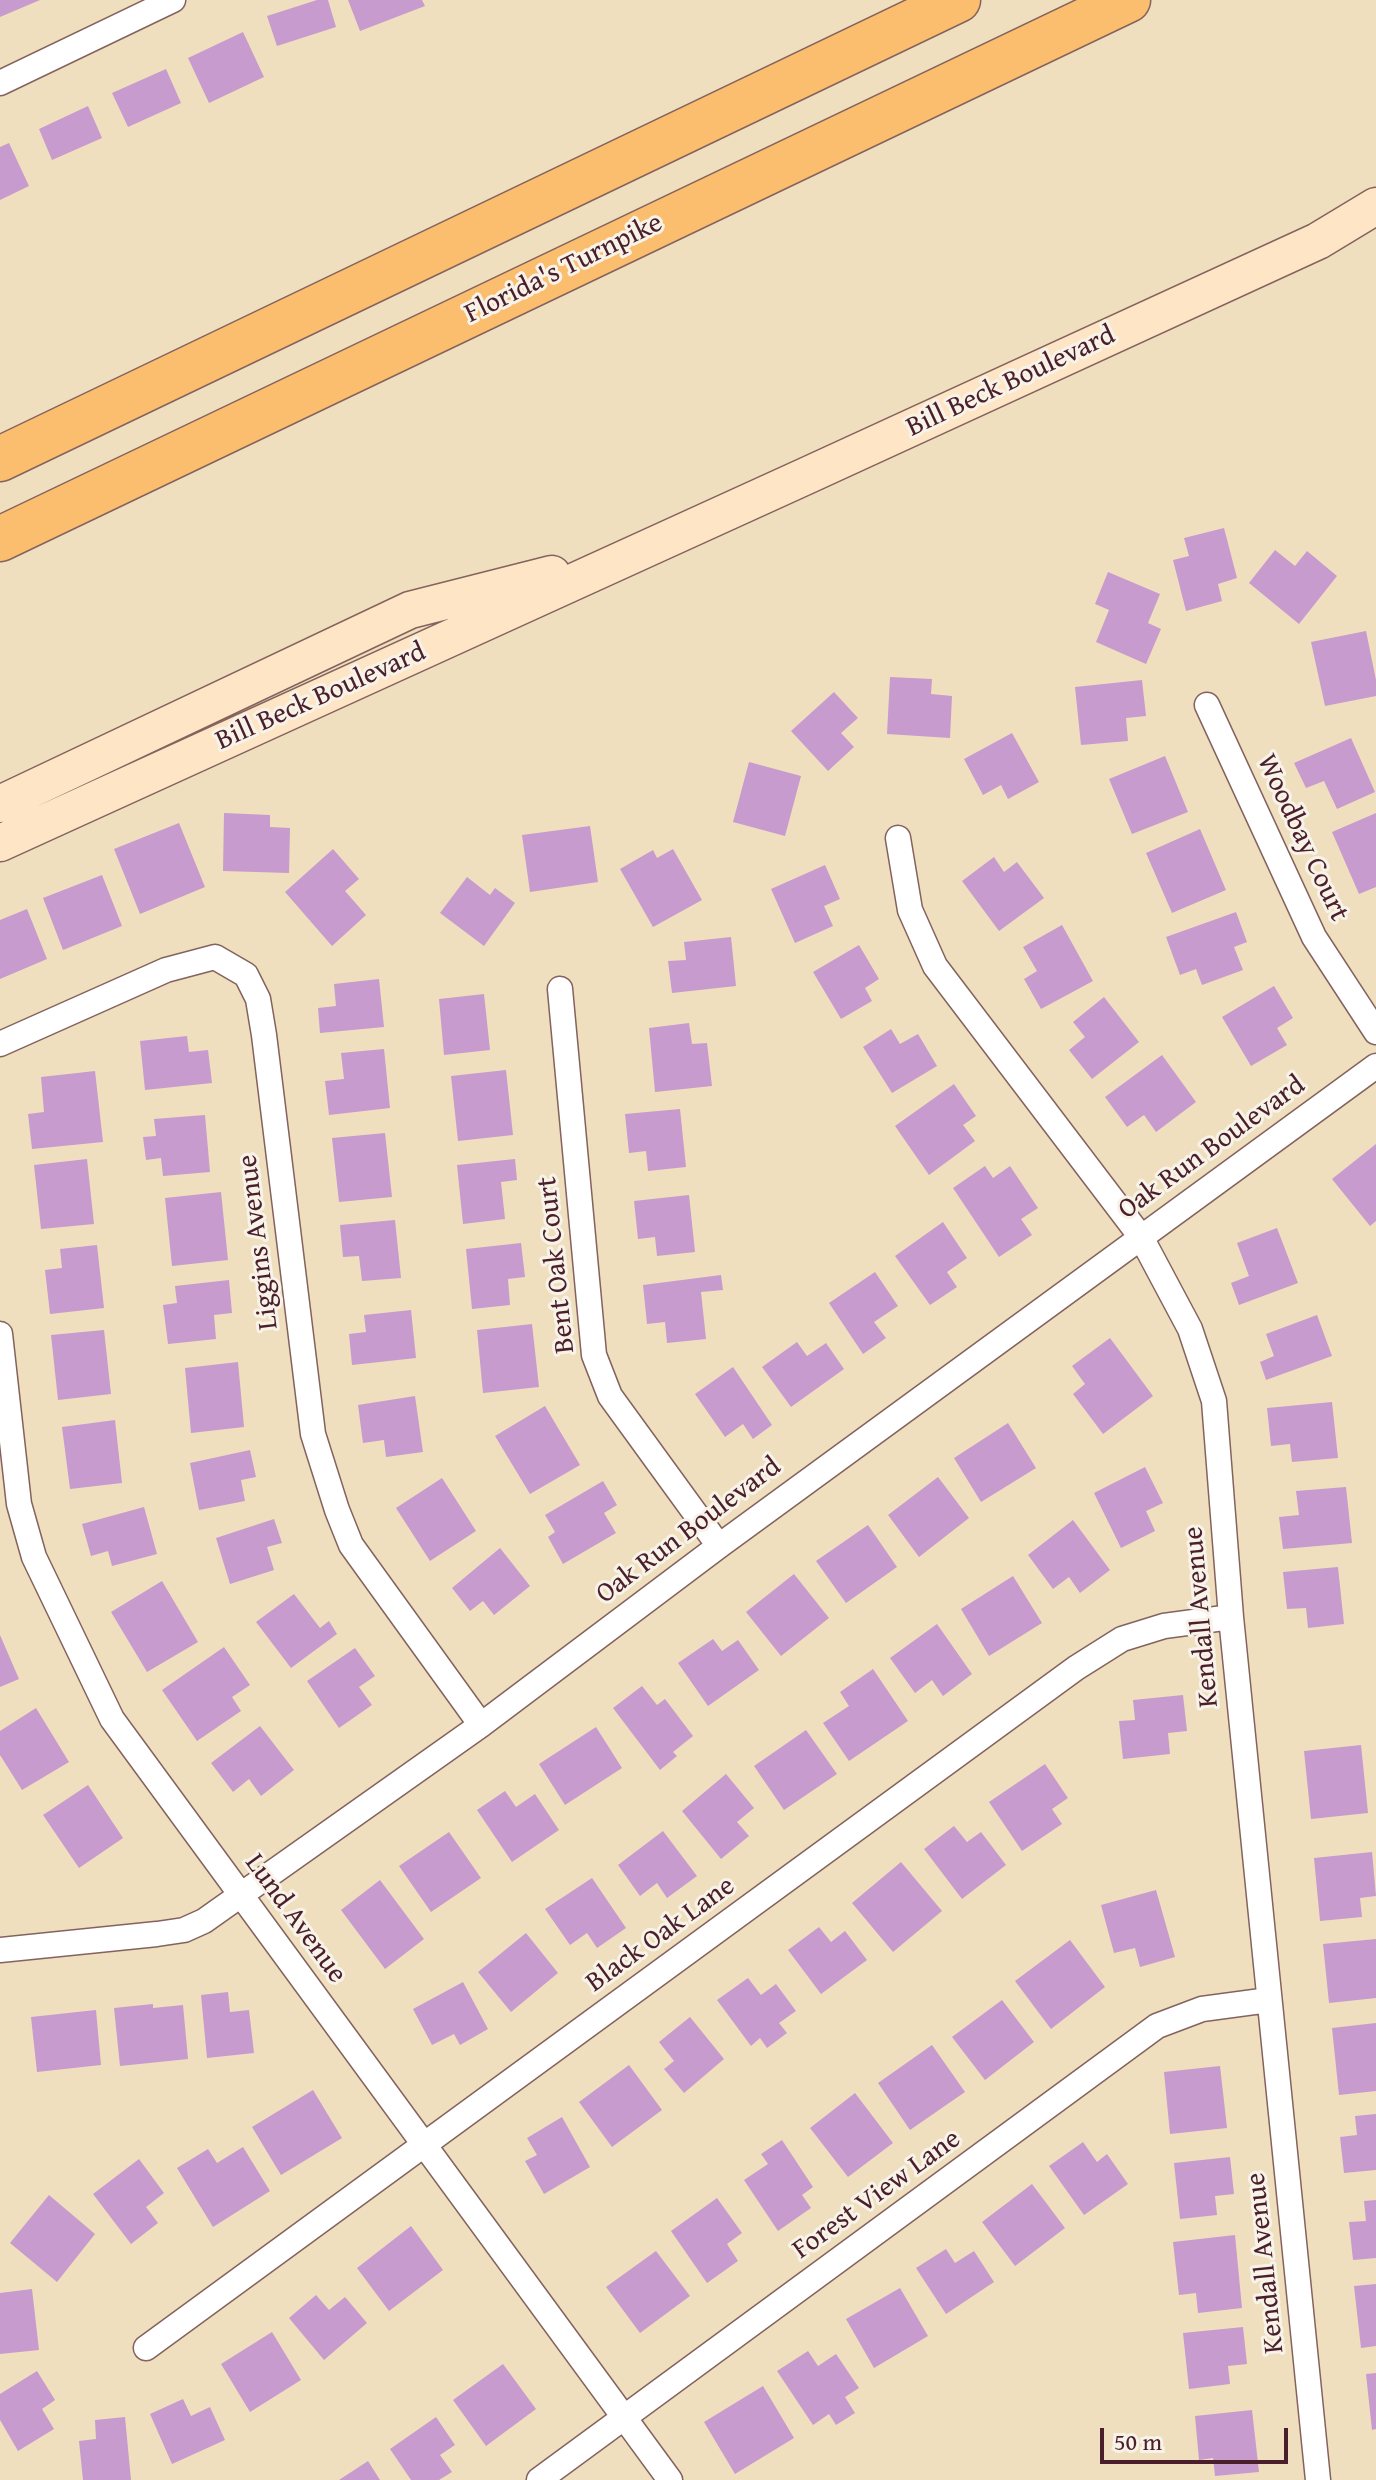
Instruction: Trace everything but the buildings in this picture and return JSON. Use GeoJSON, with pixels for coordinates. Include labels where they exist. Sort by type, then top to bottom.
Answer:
{"type":"FeatureCollection","features":[{"type":"Feature","properties":{"kind":"highway"},"geometry":{"type":"LineString","coordinates":[[0,459],[958,0]]}},
{"type":"Feature","properties":{"kind":"highway","name":"Florida's Turnpike"},"geometry":{"type":"LineString","coordinates":[[0,539],[1128,0]]}},
{"type":"Feature","properties":{"kind":"street"},"geometry":{"type":"LineString","coordinates":[[0,83],[123,11],[173,0]]}},
{"type":"Feature","properties":{"kind":"street","name":"Bill Beck Boulevard"},"geometry":{"type":"LineString","coordinates":[[0,843],[1318,241],[1376,206]]}},
{"type":"Feature","properties":{"kind":"street","name":"Bill Beck Boulevard"},"geometry":{"type":"LineString","coordinates":[[0,804],[410,610],[643,551]]}},
{"type":"Feature","properties":{"kind":"street","name":"Woodbay Court"},"geometry":{"type":"LineString","coordinates":[[1207,705],[1314,937],[1376,1032]]}},
{"type":"Feature","properties":{"kind":"street","name":"Kendall Avenue"},"geometry":{"type":"LineString","coordinates":[[898,838],[910,910],[935,966],[1141,1237],[1190,1329],[1214,1401],[1231,1617],[1318,2480]]}},
{"type":"Feature","properties":{"kind":"street","name":"Liggins Avenue"},"geometry":{"type":"LineString","coordinates":[[0,1044],[166,970],[215,957],[246,975],[258,999],[264,1035],[313,1434],[351,1545],[481,1725]]}},
{"type":"Feature","properties":{"kind":"street","name":"Bent Oak Court"},"geometry":{"type":"LineString","coordinates":[[560,989],[594,1355],[610,1396],[719,1546]]}},
{"type":"Feature","properties":{"kind":"street","name":"Oak Run Boulevard"},"geometry":{"type":"LineString","coordinates":[[0,1950],[184,1930],[204,1921],[481,1725],[719,1546],[1376,1066]]}},
{"type":"Feature","properties":{"kind":"street","name":"Lund Avenue"},"geometry":{"type":"LineString","coordinates":[[0,1334],[19,1504],[34,1557],[112,1719],[670,2480]]}},
{"type":"Feature","properties":{"kind":"street","name":"Black Oak Lane"},"geometry":{"type":"LineString","coordinates":[[146,2348],[1076,1668],[1122,1639],[1164,1626],[1231,1617]]}},
{"type":"Feature","properties":{"kind":"street","name":"Forest View Lane"},"geometry":{"type":"LineString","coordinates":[[539,2480],[1157,2026],[1202,2009],[1269,2000]]}}]}
